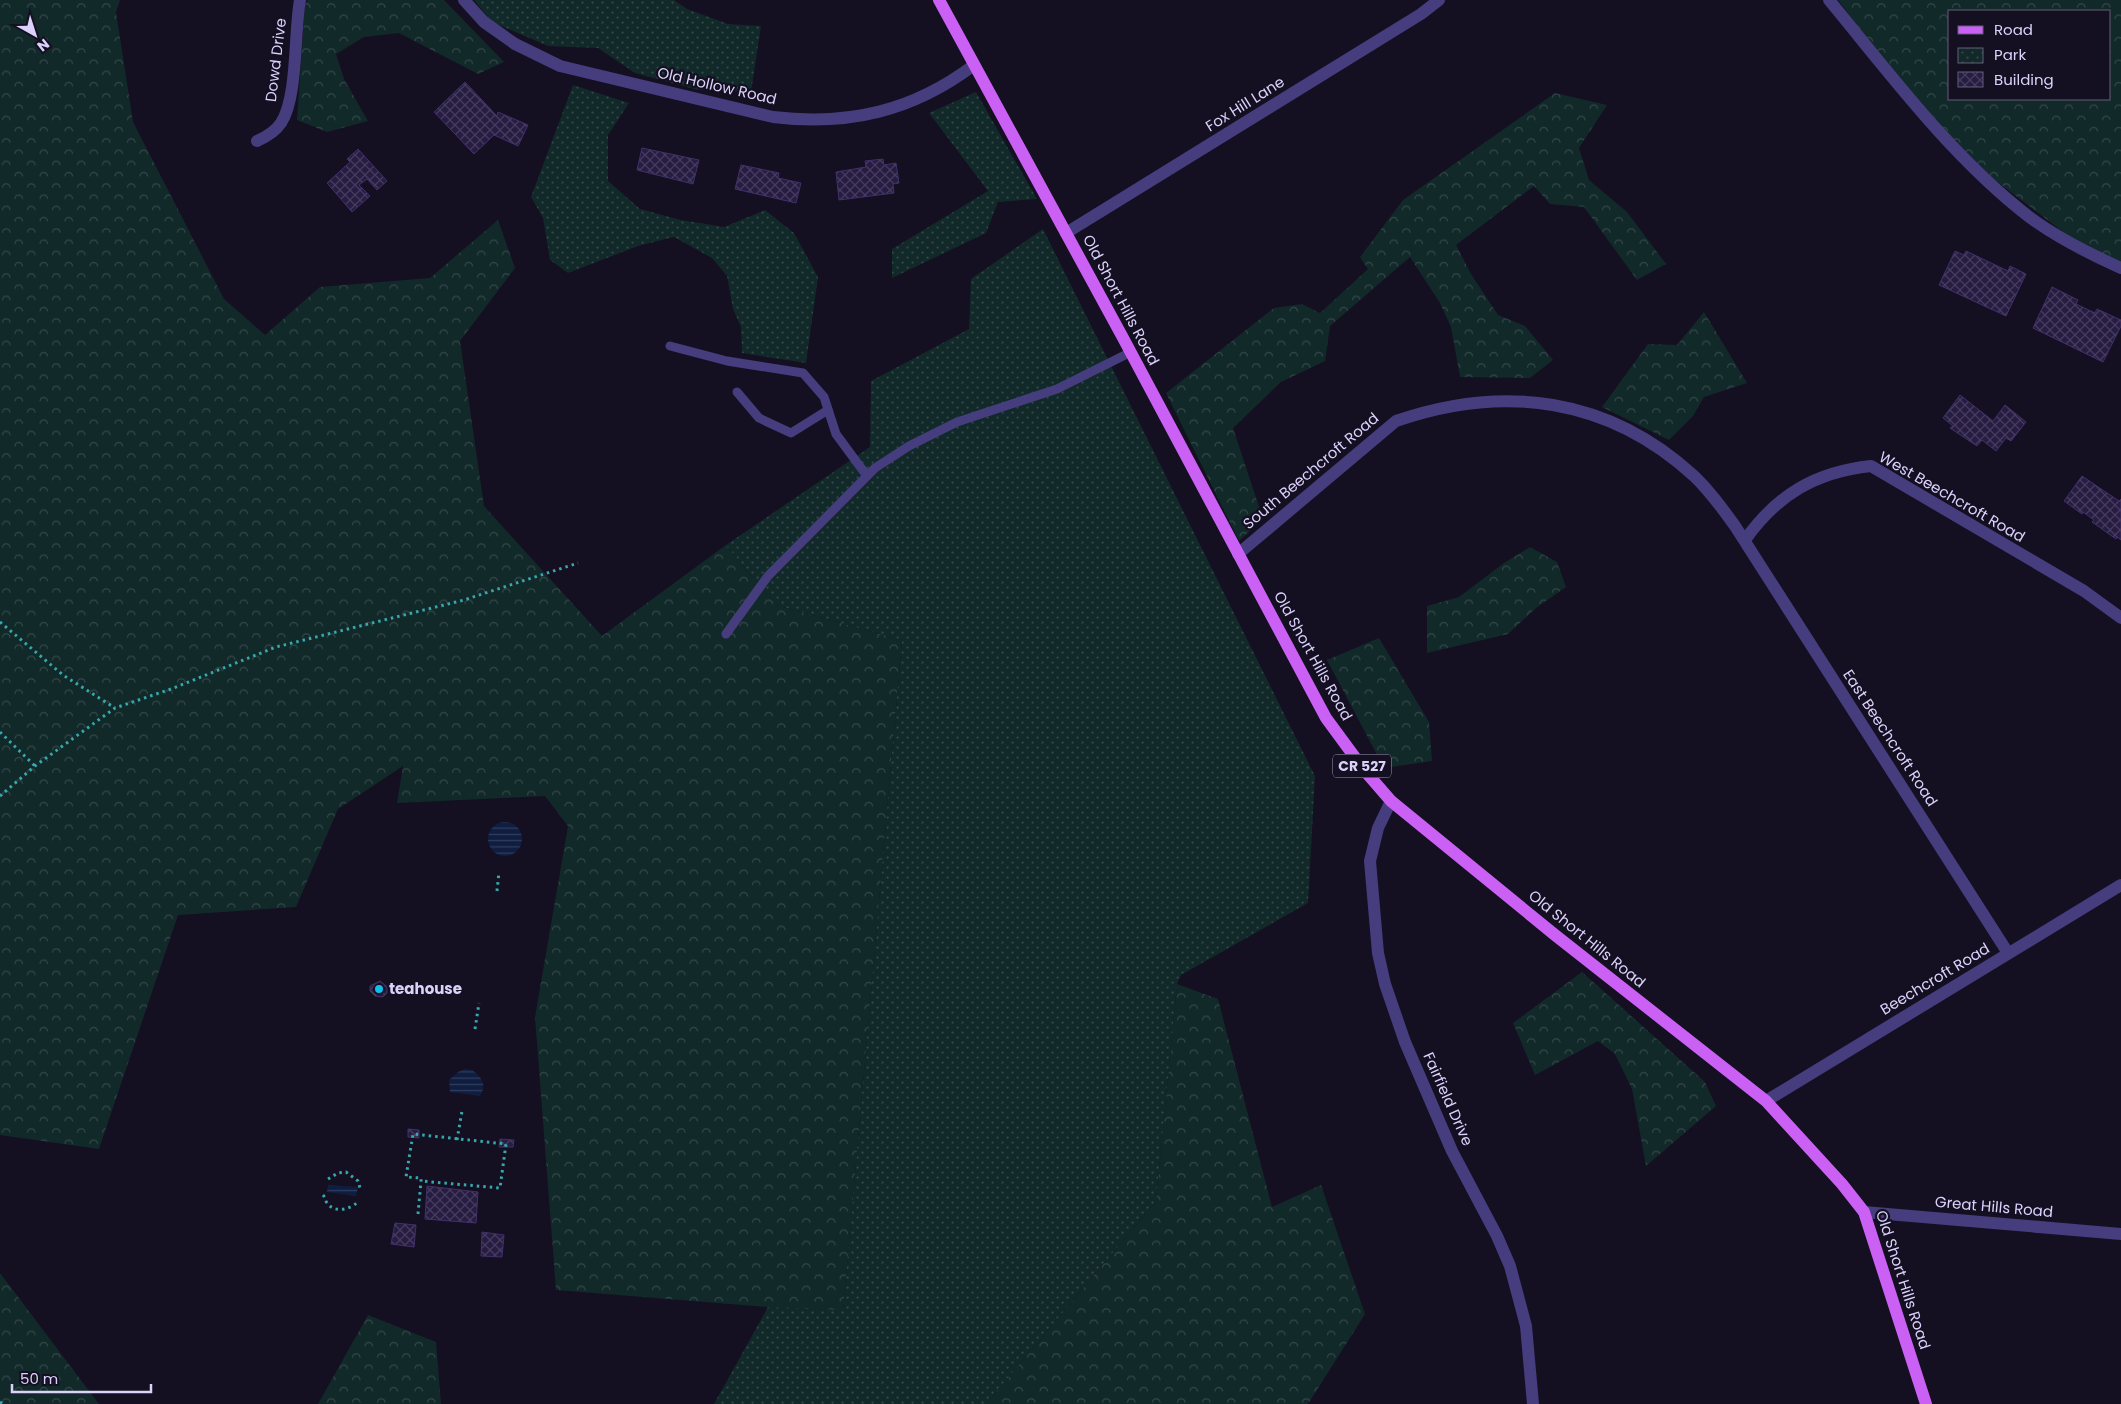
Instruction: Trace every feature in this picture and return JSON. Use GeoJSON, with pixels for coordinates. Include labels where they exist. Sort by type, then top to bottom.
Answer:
{"type":"FeatureCollection","features":[{"type":"Feature","properties":{"kind":"main road","name":"Old Short Hills Road"},"geometry":{"type":"LineString","coordinates":[[939,0],[1131,352],[1326,718],[1391,801],[1563,941],[1766,1101],[1803,1139],[1864,1212],[1926,1404]]}},
{"type":"Feature","properties":{"kind":"street","name":"Dowd Drive"},"geometry":{"type":"LineString","coordinates":[[256,141],[268,137],[281,123],[287,108],[292,84],[300,0]]}},
{"type":"Feature","properties":{"kind":"street","name":"Old Hollow Road"},"geometry":{"type":"LineString","coordinates":[[464,0],[484,22],[515,44],[560,66],[773,118],[828,120],[882,112],[933,92],[974,65]]}},
{"type":"Feature","properties":{"kind":"street","name":"Fox Hill Lane"},"geometry":{"type":"LineString","coordinates":[[1066,233],[1421,14],[1439,0]]}},
{"type":"Feature","properties":{"kind":"street"},"geometry":{"type":"LineString","coordinates":[[1829,0],[1970,164],[2029,217],[2094,256],[2121,268]]}},
{"type":"Feature","properties":{"kind":"street","name":"South Beechcroft Road"},"geometry":{"type":"LineString","coordinates":[[1238,554],[1396,421],[1423,412],[1480,401],[1510,400],[1543,403],[1586,413],[1623,427],[1656,447],[1694,477],[1715,498],[1745,540]]}},
{"type":"Feature","properties":{"kind":"street","name":"West Beechcroft Road"},"geometry":{"type":"LineString","coordinates":[[1745,540],[1768,511],[1793,491],[1838,471],[1871,466],[2084,592],[2121,618]]}},
{"type":"Feature","properties":{"kind":"street","name":"East Beechcroft Road"},"geometry":{"type":"LineString","coordinates":[[1745,540],[2008,954]]}},
{"type":"Feature","properties":{"kind":"street","name":"Fairfield Drive"},"geometry":{"type":"LineString","coordinates":[[1391,801],[1378,828],[1370,861],[1378,953],[1385,984],[1405,1042],[1452,1151],[1497,1236],[1510,1266],[1526,1326],[1533,1404]]}},
{"type":"Feature","properties":{"kind":"street","name":"Beechcroft Road"},"geometry":{"type":"LineString","coordinates":[[1766,1101],[2121,885]]}},
{"type":"Feature","properties":{"kind":"street","name":"Great Hills Road"},"geometry":{"type":"LineString","coordinates":[[1864,1212],[2121,1234]]}},
{"type":"Feature","properties":{"kind":"lane"},"geometry":{"type":"LineString","coordinates":[[670,346],[727,361],[803,373],[824,397],[836,434],[868,476]]}},
{"type":"Feature","properties":{"kind":"lane"},"geometry":{"type":"LineString","coordinates":[[726,634],[768,576],[875,468],[909,446],[958,422],[1057,389],[1131,352]]}},
{"type":"Feature","properties":{"kind":"lane"},"geometry":{"type":"LineString","coordinates":[[737,392],[759,418],[792,433],[828,410]]}},
{"type":"Feature","properties":{"kind":"path"},"geometry":{"type":"LineString","coordinates":[[0,796],[35,766],[115,708],[170,689],[276,647],[464,600],[578,563]]}},
{"type":"Feature","properties":{"kind":"path"},"geometry":{"type":"LineString","coordinates":[[0,622],[63,676],[115,708]]}},
{"type":"Feature","properties":{"kind":"path"},"geometry":{"type":"LineString","coordinates":[[0,732],[35,766]]}},
{"type":"Feature","properties":{"kind":"path"},"geometry":{"type":"LineString","coordinates":[[497,891],[499,872]]}},
{"type":"Feature","properties":{"kind":"path"},"geometry":{"type":"LineString","coordinates":[[475,1029],[479,1003]]}},
{"type":"Feature","properties":{"kind":"path"},"geometry":{"type":"LineString","coordinates":[[457,1140],[462,1111]]}},
{"type":"Feature","properties":{"kind":"path"},"geometry":{"type":"LineString","coordinates":[[414,1134],[457,1140],[506,1144],[500,1188],[421,1181],[421,1178],[406,1177],[414,1134]]}},
{"type":"Feature","properties":{"kind":"path"},"geometry":{"type":"LineString","coordinates":[[328,1179],[338,1173],[346,1172],[358,1181],[360,1188]]}},
{"type":"Feature","properties":{"kind":"path"},"geometry":{"type":"LineString","coordinates":[[418,1214],[421,1181]]}},
{"type":"Feature","properties":{"kind":"path"},"geometry":{"type":"LineString","coordinates":[[323,1195],[327,1203],[342,1209],[348,1210],[358,1202]]}},
{"type":"Feature","properties":{"kind":"green space"},"geometry":{"type":"Polygon","coordinates":[[[0,0],[120,0],[116,12],[133,122],[224,299],[265,335],[320,287],[430,278],[498,220],[515,268],[460,341],[484,506],[602,636],[726,545],[776,605],[902,640],[843,1311],[556,1290],[535,1017],[568,826],[545,796],[397,803],[403,766],[338,809],[296,907],[178,915],[99,1149],[0,1135],[0,0]]]}},
{"type":"Feature","properties":{"kind":"green space"},"geometry":{"type":"Polygon","coordinates":[[[308,0],[444,0],[504,62],[478,74],[399,33],[364,37],[336,54],[344,79],[368,121],[327,132],[297,120],[305,4],[308,0]]]}},
{"type":"Feature","properties":{"kind":"green space"},"geometry":{"type":"Polygon","coordinates":[[[474,0],[674,0],[687,9],[728,24],[761,26],[751,92],[698,90],[635,73],[598,48],[548,46],[492,22],[474,0]]]}},
{"type":"Feature","properties":{"kind":"green space"},"geometry":{"type":"Polygon","coordinates":[[[1838,0],[2121,0],[2121,263],[2088,251],[1945,142],[1838,0]]]}},
{"type":"Feature","properties":{"kind":"green space"},"geometry":{"type":"Polygon","coordinates":[[[573,85],[629,103],[608,135],[608,181],[640,209],[681,220],[724,227],[765,210],[794,233],[818,277],[806,363],[742,353],[741,327],[733,309],[727,276],[712,258],[674,237],[638,246],[568,273],[550,260],[543,218],[531,197],[573,85]]]}},
{"type":"Feature","properties":{"kind":"green space"},"geometry":{"type":"Polygon","coordinates":[[[976,92],[1037,199],[998,202],[986,233],[892,278],[892,249],[988,191],[929,113],[976,92]]]}},
{"type":"Feature","properties":{"kind":"green space"},"geometry":{"type":"Polygon","coordinates":[[[1555,93],[1607,105],[1579,148],[1589,180],[1627,212],[1666,264],[1637,280],[1584,207],[1550,204],[1534,186],[1456,245],[1471,274],[1498,315],[1525,326],[1553,360],[1530,378],[1460,377],[1451,327],[1440,303],[1410,257],[1330,326],[1325,361],[1281,382],[1233,428],[1263,519],[1239,541],[1166,393],[1274,308],[1302,304],[1320,313],[1368,269],[1360,257],[1403,200],[1555,93]]]}},
{"type":"Feature","properties":{"kind":"green space"},"geometry":{"type":"Polygon","coordinates":[[[1043,229],[1315,776],[1308,903],[1181,975],[1177,984],[1156,1201],[986,1404],[714,1404],[768,1307],[843,1310],[902,640],[776,605],[726,545],[870,447],[871,381],[969,329],[971,279],[1043,229]]]}},
{"type":"Feature","properties":{"kind":"green space"},"geometry":{"type":"Polygon","coordinates":[[[1704,312],[1747,383],[1704,397],[1693,416],[1669,440],[1602,407],[1648,344],[1677,345],[1704,312]]]}},
{"type":"Feature","properties":{"kind":"green space"},"geometry":{"type":"Polygon","coordinates":[[[1530,547],[1557,562],[1566,587],[1536,608],[1508,634],[1427,653],[1427,606],[1459,597],[1504,563],[1530,547]]]}},
{"type":"Feature","properties":{"kind":"green space"},"geometry":{"type":"Polygon","coordinates":[[[1379,638],[1429,722],[1432,761],[1384,768],[1327,660],[1379,638]]]}},
{"type":"Feature","properties":{"kind":"green space"},"geometry":{"type":"Polygon","coordinates":[[[1582,972],[1705,1082],[1716,1106],[1646,1166],[1632,1089],[1615,1054],[1598,1041],[1535,1075],[1513,1023],[1582,972]]]}},
{"type":"Feature","properties":{"kind":"green space"},"geometry":{"type":"Polygon","coordinates":[[[1177,984],[1218,999],[1272,1207],[1321,1185],[1365,1314],[1308,1404],[986,1404],[1156,1201],[1177,984]]]}},
{"type":"Feature","properties":{"kind":"green space"},"geometry":{"type":"Polygon","coordinates":[[[0,1273],[99,1404],[0,1404],[0,1273]]]}},
{"type":"Feature","properties":{"kind":"green space"},"geometry":{"type":"Polygon","coordinates":[[[368,1315],[436,1342],[441,1404],[318,1404],[368,1315]]]}},
{"type":"Feature","properties":{"kind":"water"},"geometry":{"type":"Polygon","coordinates":[[[505,822],[512,823],[517,827],[521,832],[521,846],[517,851],[512,855],[505,856],[498,855],[493,851],[489,846],[488,839],[489,832],[493,827],[498,823],[505,822]]]}},
{"type":"Feature","properties":{"kind":"water"},"geometry":{"type":"Polygon","coordinates":[[[465,1069],[472,1070],[481,1078],[483,1088],[480,1096],[450,1092],[449,1080],[465,1069]]]}},
{"type":"Feature","properties":{"kind":"water"},"geometry":{"type":"Polygon","coordinates":[[[328,1185],[358,1187],[356,1196],[327,1192],[328,1185]]]}},
{"type":"Feature","properties":{"kind":"building"},"geometry":{"type":"Polygon","coordinates":[[[465,82],[497,116],[498,112],[528,125],[518,146],[494,135],[474,154],[434,112],[465,82]]]}},
{"type":"Feature","properties":{"kind":"building"},"geometry":{"type":"Polygon","coordinates":[[[642,148],[699,160],[693,184],[637,170],[642,148]]]}},
{"type":"Feature","properties":{"kind":"building"},"geometry":{"type":"Polygon","coordinates":[[[358,149],[387,181],[377,190],[367,179],[359,185],[370,196],[352,212],[327,183],[350,162],[347,159],[358,149]]]}},
{"type":"Feature","properties":{"kind":"building"},"geometry":{"type":"Polygon","coordinates":[[[883,159],[884,165],[896,163],[899,183],[893,184],[894,193],[839,200],[836,172],[866,167],[865,161],[883,159]]]}},
{"type":"Feature","properties":{"kind":"building"},"geometry":{"type":"Polygon","coordinates":[[[741,165],[779,173],[778,178],[801,183],[796,203],[735,189],[741,165]]]}},
{"type":"Feature","properties":{"kind":"building"},"geometry":{"type":"Polygon","coordinates":[[[1955,251],[1964,255],[1966,251],[2008,271],[2010,266],[2026,274],[2006,316],[1939,285],[1955,251]]]}},
{"type":"Feature","properties":{"kind":"building"},"geometry":{"type":"Polygon","coordinates":[[[2052,287],[2078,300],[2076,304],[2095,313],[2097,309],[2121,320],[2121,326],[2103,362],[2033,328],[2052,287]]]}},
{"type":"Feature","properties":{"kind":"building"},"geometry":{"type":"Polygon","coordinates":[[[1960,395],[1993,421],[2005,405],[2026,422],[2011,441],[2006,438],[1996,451],[1982,440],[1977,446],[1950,428],[1953,426],[1943,418],[1960,395]]]}},
{"type":"Feature","properties":{"kind":"building"},"geometry":{"type":"Polygon","coordinates":[[[2082,476],[2119,501],[2121,499],[2121,540],[2117,537],[2116,539],[2092,522],[2094,520],[2064,501],[2082,476]]]}},
{"type":"Feature","properties":{"kind":"building","name":"teahouse"},"geometry":{"type":"Polygon","coordinates":[[[380,981],[387,987],[387,993],[383,997],[375,996],[370,991],[370,986],[380,981]]]}},
{"type":"Feature","properties":{"kind":"building"},"geometry":{"type":"Polygon","coordinates":[[[408,1129],[419,1130],[419,1138],[408,1137],[408,1129]]]}},
{"type":"Feature","properties":{"kind":"building"},"geometry":{"type":"Polygon","coordinates":[[[500,1139],[514,1140],[513,1147],[499,1147],[500,1139]]]}},
{"type":"Feature","properties":{"kind":"building"},"geometry":{"type":"Polygon","coordinates":[[[427,1186],[478,1192],[476,1223],[425,1219],[427,1186]]]}},
{"type":"Feature","properties":{"kind":"building"},"geometry":{"type":"Polygon","coordinates":[[[395,1223],[416,1225],[414,1247],[391,1244],[395,1223]]]}},
{"type":"Feature","properties":{"kind":"building"},"geometry":{"type":"Polygon","coordinates":[[[482,1232],[504,1235],[502,1257],[481,1256],[482,1232]]]}},
{"type":"Feature","properties":{"kind":"place","name":"teahouse"},"geometry":{"type":"Point","coordinates":[379,989]}}]}
